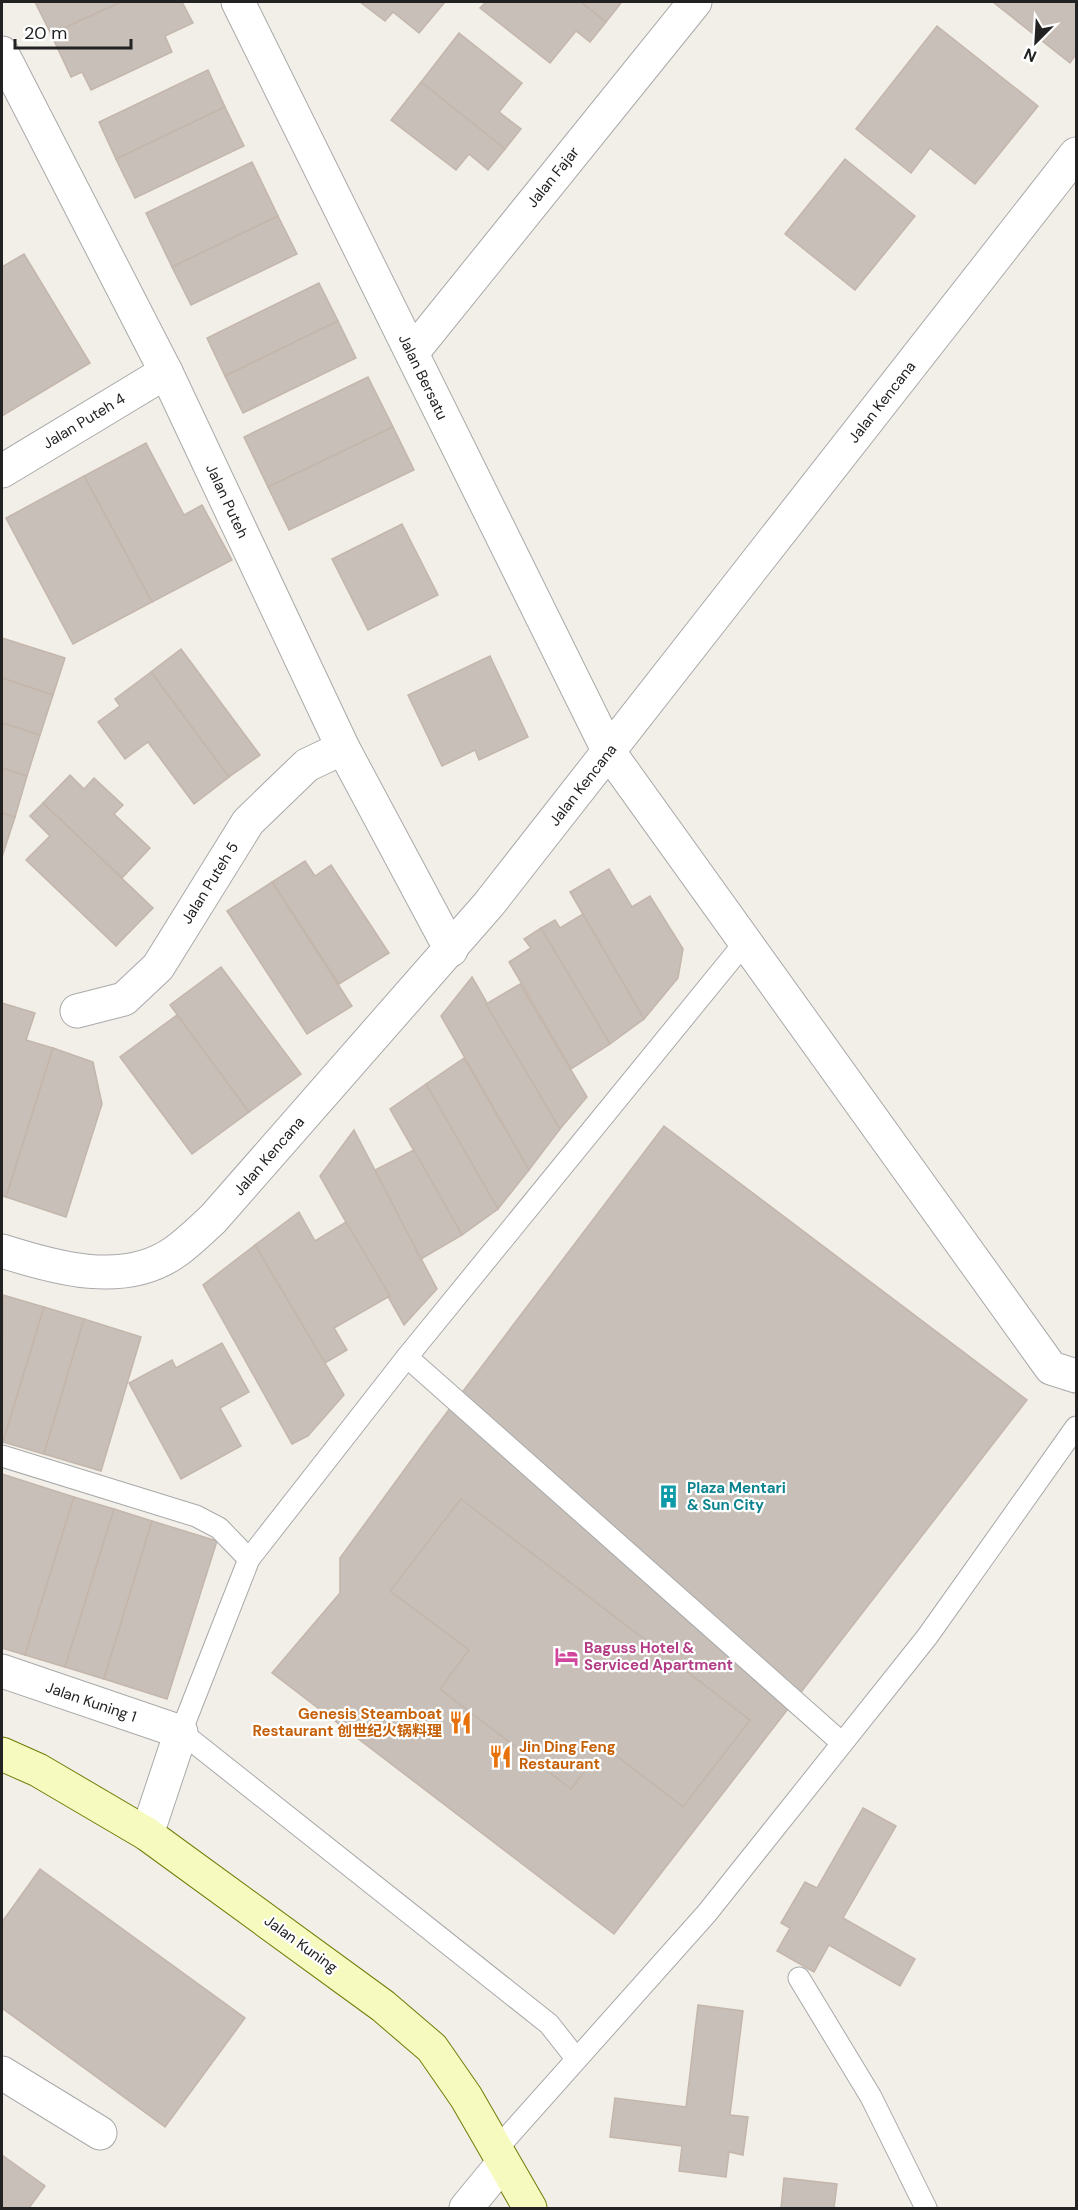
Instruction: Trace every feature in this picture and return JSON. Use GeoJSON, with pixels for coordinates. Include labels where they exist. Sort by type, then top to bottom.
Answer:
{"type":"FeatureCollection","features":[{"type":"Feature","properties":{"kind":"street","name":"Jalan Bersatu"},"geometry":{"type":"LineString","coordinates":[[238,2],[609,752],[1051,1368],[1073,1376]]}},
{"type":"Feature","properties":{"kind":"street","name":"Jalan Fajar"},"geometry":{"type":"LineString","coordinates":[[412,353],[695,2]]}},
{"type":"Feature","properties":{"kind":"street","name":"Jalan Puteh"},"geometry":{"type":"LineString","coordinates":[[2,53],[166,372],[344,748],[452,950]]}},
{"type":"Feature","properties":{"kind":"street","name":"Jalan Kencana"},"geometry":{"type":"LineString","coordinates":[[2,1251],[51,1267],[92,1272],[134,1270],[173,1254],[213,1219],[452,950],[1077,154]]}},
{"type":"Feature","properties":{"kind":"street","name":"Jalan Puteh 4"},"geometry":{"type":"LineString","coordinates":[[2,471],[166,372]]}},
{"type":"Feature","properties":{"kind":"street","name":"Jalan Puteh 5"},"geometry":{"type":"LineString","coordinates":[[76,1011],[124,999],[158,967],[248,822],[307,765],[344,748]]}},
{"type":"Feature","properties":{"kind":"street","name":"Jalan Kuning 1"},"geometry":{"type":"LineString","coordinates":[[2,1671],[181,1732]]}},
{"type":"Feature","properties":{"kind":"street"},"geometry":{"type":"LineString","coordinates":[[147,1834],[181,1732]]}},
{"type":"Feature","properties":{"kind":"street","name":"Jalan Kuning"},"geometry":{"type":"LineString","coordinates":[[2,1754],[38,1770],[147,1834],[298,1942],[383,2006],[432,2048],[466,2097],[530,2208]]}},
{"type":"Feature","properties":{"kind":"street"},"geometry":{"type":"LineString","coordinates":[[2,2073],[100,2133]]}},
{"type":"Feature","properties":{"kind":"street"},"geometry":{"type":"LineString","coordinates":[[466,2208],[499,2157]]}},
{"type":"Feature","properties":{"kind":"street"},"geometry":{"type":"LineString","coordinates":[[513,2208],[530,2208]]}},
{"type":"Feature","properties":{"kind":"lane"},"geometry":{"type":"LineString","coordinates":[[575,2057],[549,2024],[181,1732],[249,1559],[407,1357],[746,941]]}},
{"type":"Feature","properties":{"kind":"lane"},"geometry":{"type":"LineString","coordinates":[[407,1357],[842,1743]]}},
{"type":"Feature","properties":{"kind":"lane"},"geometry":{"type":"LineString","coordinates":[[499,2157],[575,2057],[707,1913],[927,1637],[1077,1427]]}},
{"type":"Feature","properties":{"kind":"lane"},"geometry":{"type":"LineString","coordinates":[[2,1456],[196,1516],[219,1528],[249,1559]]}},
{"type":"Feature","properties":{"kind":"lane"},"geometry":{"type":"LineString","coordinates":[[799,1978],[871,2097],[926,2208]]}},
{"type":"Feature","properties":{"kind":"building"},"geometry":{"type":"Polygon","coordinates":[[[35,2],[121,2],[51,34],[35,2]]]}},
{"type":"Feature","properties":{"kind":"building"},"geometry":{"type":"Polygon","coordinates":[[[121,2],[182,2],[193,23],[165,36],[172,52],[91,90],[82,72],[71,77],[51,34],[121,2]]]}},
{"type":"Feature","properties":{"kind":"building"},"geometry":{"type":"Polygon","coordinates":[[[360,2],[445,2],[419,33],[393,12],[385,21],[360,2]]]}},
{"type":"Feature","properties":{"kind":"building"},"geometry":{"type":"Polygon","coordinates":[[[486,2],[581,2],[606,22],[590,42],[576,31],[550,63],[480,8],[486,2]]]}},
{"type":"Feature","properties":{"kind":"building"},"geometry":{"type":"Polygon","coordinates":[[[581,2],[619,2],[621,3],[606,22],[581,2]]]}},
{"type":"Feature","properties":{"kind":"building"},"geometry":{"type":"Polygon","coordinates":[[[993,2],[1076,2],[1076,54],[1070,63],[993,2]]]}},
{"type":"Feature","properties":{"kind":"building"},"geometry":{"type":"Polygon","coordinates":[[[937,26],[1038,106],[975,184],[930,148],[911,173],[856,129],[937,26]]]}},
{"type":"Feature","properties":{"kind":"building"},"geometry":{"type":"Polygon","coordinates":[[[459,33],[522,83],[499,112],[521,129],[505,149],[421,82],[459,33]]]}},
{"type":"Feature","properties":{"kind":"building"},"geometry":{"type":"Polygon","coordinates":[[[208,70],[225,107],[116,159],[99,122],[208,70]]]}},
{"type":"Feature","properties":{"kind":"building"},"geometry":{"type":"Polygon","coordinates":[[[421,82],[505,149],[488,170],[469,154],[456,170],[391,120],[421,82]]]}},
{"type":"Feature","properties":{"kind":"building"},"geometry":{"type":"Polygon","coordinates":[[[225,107],[244,146],[135,198],[116,159],[225,107]]]}},
{"type":"Feature","properties":{"kind":"building"},"geometry":{"type":"Polygon","coordinates":[[[845,159],[915,216],[855,290],[785,234],[845,159]]]}},
{"type":"Feature","properties":{"kind":"building"},"geometry":{"type":"Polygon","coordinates":[[[252,162],[278,216],[172,267],[146,213],[252,162]]]}},
{"type":"Feature","properties":{"kind":"building"},"geometry":{"type":"Polygon","coordinates":[[[278,216],[297,254],[191,305],[172,267],[278,216]]]}},
{"type":"Feature","properties":{"kind":"building"},"geometry":{"type":"Polygon","coordinates":[[[24,254],[90,363],[2,416],[2,267],[24,254]]]}},
{"type":"Feature","properties":{"kind":"building"},"geometry":{"type":"Polygon","coordinates":[[[319,283],[338,321],[225,376],[207,338],[319,283]]]}},
{"type":"Feature","properties":{"kind":"building"},"geometry":{"type":"Polygon","coordinates":[[[338,321],[356,358],[243,413],[225,376],[338,321]]]}},
{"type":"Feature","properties":{"kind":"building"},"geometry":{"type":"Polygon","coordinates":[[[368,377],[393,427],[268,487],[244,437],[368,377]]]}},
{"type":"Feature","properties":{"kind":"building"},"geometry":{"type":"Polygon","coordinates":[[[393,427],[414,470],[289,530],[268,487],[393,427]]]}},
{"type":"Feature","properties":{"kind":"building"},"geometry":{"type":"Polygon","coordinates":[[[146,443],[184,515],[202,505],[232,560],[152,602],[84,476],[146,443]]]}},
{"type":"Feature","properties":{"kind":"building"},"geometry":{"type":"Polygon","coordinates":[[[84,476],[152,602],[73,644],[6,518],[84,476]]]}},
{"type":"Feature","properties":{"kind":"building"},"geometry":{"type":"Polygon","coordinates":[[[402,524],[438,595],[368,630],[332,559],[402,524]]]}},
{"type":"Feature","properties":{"kind":"building"},"geometry":{"type":"Polygon","coordinates":[[[2,638],[65,658],[53,695],[2,678],[2,638]]]}},
{"type":"Feature","properties":{"kind":"building"},"geometry":{"type":"Polygon","coordinates":[[[181,649],[260,755],[229,777],[151,672],[181,649]]]}},
{"type":"Feature","properties":{"kind":"building"},"geometry":{"type":"Polygon","coordinates":[[[490,656],[528,737],[479,760],[475,750],[442,766],[408,695],[490,656]]]}},
{"type":"Feature","properties":{"kind":"building"},"geometry":{"type":"Polygon","coordinates":[[[151,672],[229,777],[194,804],[148,742],[125,759],[98,722],[120,706],[115,699],[151,672]]]}},
{"type":"Feature","properties":{"kind":"building"},"geometry":{"type":"Polygon","coordinates":[[[2,678],[53,695],[40,735],[2,723],[2,678]]]}},
{"type":"Feature","properties":{"kind":"building"},"geometry":{"type":"Polygon","coordinates":[[[2,723],[40,735],[27,776],[2,768],[2,723]]]}},
{"type":"Feature","properties":{"kind":"building"},"geometry":{"type":"Polygon","coordinates":[[[2,768],[27,776],[15,817],[2,813],[2,768]]]}},
{"type":"Feature","properties":{"kind":"building"},"geometry":{"type":"Polygon","coordinates":[[[70,775],[84,789],[94,778],[123,805],[114,814],[150,848],[122,878],[43,803],[70,775]]]}},
{"type":"Feature","properties":{"kind":"building"},"geometry":{"type":"Polygon","coordinates":[[[43,803],[153,908],[116,946],[26,860],[50,836],[30,816],[43,803]]]}},
{"type":"Feature","properties":{"kind":"building"},"geometry":{"type":"Polygon","coordinates":[[[2,813],[15,817],[2,857],[2,813]]]}},
{"type":"Feature","properties":{"kind":"building"},"geometry":{"type":"Polygon","coordinates":[[[305,861],[315,876],[331,865],[389,953],[339,984],[272,882],[305,861]]]}},
{"type":"Feature","properties":{"kind":"building"},"geometry":{"type":"Polygon","coordinates":[[[609,869],[632,907],[650,896],[683,949],[678,978],[644,1019],[570,892],[609,869]]]}},
{"type":"Feature","properties":{"kind":"building"},"geometry":{"type":"Polygon","coordinates":[[[272,882],[352,1006],[307,1034],[227,911],[272,882]]]}},
{"type":"Feature","properties":{"kind":"building"},"geometry":{"type":"Polygon","coordinates":[[[583,914],[644,1019],[610,1044],[541,928],[555,920],[560,928],[583,914]]]}},
{"type":"Feature","properties":{"kind":"building"},"geometry":{"type":"Polygon","coordinates":[[[541,928],[610,1044],[571,1069],[509,962],[531,948],[524,939],[541,928]]]}},
{"type":"Feature","properties":{"kind":"building"},"geometry":{"type":"Polygon","coordinates":[[[221,967],[301,1074],[249,1112],[170,1005],[221,967]]]}},
{"type":"Feature","properties":{"kind":"building"},"geometry":{"type":"Polygon","coordinates":[[[472,977],[560,1129],[529,1170],[441,1016],[472,977]]]}},
{"type":"Feature","properties":{"kind":"building"},"geometry":{"type":"Polygon","coordinates":[[[520,984],[587,1097],[560,1129],[486,1004],[520,984]]]}},
{"type":"Feature","properties":{"kind":"building"},"geometry":{"type":"Polygon","coordinates":[[[2,1003],[35,1013],[26,1040],[53,1048],[6,1197],[2,1196],[2,1003]]]}},
{"type":"Feature","properties":{"kind":"building"},"geometry":{"type":"Polygon","coordinates":[[[177,1015],[249,1112],[192,1154],[120,1057],[177,1015]]]}},
{"type":"Feature","properties":{"kind":"building"},"geometry":{"type":"Polygon","coordinates":[[[53,1048],[93,1062],[102,1104],[66,1217],[6,1197],[53,1048]]]}},
{"type":"Feature","properties":{"kind":"building"},"geometry":{"type":"Polygon","coordinates":[[[464,1058],[529,1170],[498,1209],[426,1084],[464,1058]]]}},
{"type":"Feature","properties":{"kind":"building"},"geometry":{"type":"Polygon","coordinates":[[[426,1084],[498,1209],[462,1235],[390,1109],[426,1084]]]}},
{"type":"Feature","properties":{"kind":"building","name":"Plaza Mentari & Sun City"},"geometry":{"type":"Polygon","coordinates":[[[664,1126],[1027,1400],[614,1934],[272,1673],[340,1593],[340,1558],[429,1436],[664,1126]]]}},
{"type":"Feature","properties":{"kind":"building"},"geometry":{"type":"Polygon","coordinates":[[[354,1130],[437,1289],[404,1325],[320,1176],[354,1130]]]}},
{"type":"Feature","properties":{"kind":"building"},"geometry":{"type":"Polygon","coordinates":[[[414,1150],[462,1235],[421,1259],[375,1170],[414,1150]]]}},
{"type":"Feature","properties":{"kind":"building"},"geometry":{"type":"Polygon","coordinates":[[[299,1212],[315,1241],[346,1222],[390,1296],[334,1328],[347,1350],[325,1363],[255,1245],[299,1212]]]}},
{"type":"Feature","properties":{"kind":"building"},"geometry":{"type":"Polygon","coordinates":[[[255,1245],[344,1395],[308,1436],[292,1444],[203,1285],[255,1245]]]}},
{"type":"Feature","properties":{"kind":"building"},"geometry":{"type":"Polygon","coordinates":[[[3,1295],[44,1307],[3,1442],[2,1441],[3,1295]]]}},
{"type":"Feature","properties":{"kind":"building"},"geometry":{"type":"Polygon","coordinates":[[[44,1307],[84,1319],[44,1454],[3,1442],[44,1307]]]}},
{"type":"Feature","properties":{"kind":"building"},"geometry":{"type":"Polygon","coordinates":[[[84,1319],[141,1337],[101,1471],[44,1454],[84,1319]]]}},
{"type":"Feature","properties":{"kind":"building"},"geometry":{"type":"Polygon","coordinates":[[[222,1343],[249,1392],[220,1408],[241,1446],[181,1479],[129,1383],[172,1360],[176,1368],[222,1343]]]}},
{"type":"Feature","properties":{"kind":"building"},"geometry":{"type":"Polygon","coordinates":[[[2,1474],[74,1497],[25,1655],[2,1648],[2,1474]]]}},
{"type":"Feature","properties":{"kind":"building"},"geometry":{"type":"Polygon","coordinates":[[[74,1497],[114,1509],[65,1667],[25,1655],[74,1497]]]}},
{"type":"Feature","properties":{"kind":"building","name":"Baguss Hotel & Serviced Apartment"},"geometry":{"type":"Polygon","coordinates":[[[461,1499],[750,1720],[683,1807],[604,1746],[571,1789],[440,1689],[469,1650],[390,1591],[461,1499]]]}},
{"type":"Feature","properties":{"kind":"building"},"geometry":{"type":"Polygon","coordinates":[[[114,1509],[152,1521],[104,1679],[65,1667],[114,1509]]]}},
{"type":"Feature","properties":{"kind":"building"},"geometry":{"type":"Polygon","coordinates":[[[152,1521],[217,1541],[167,1699],[104,1679],[152,1521]]]}},
{"type":"Feature","properties":{"kind":"building"},"geometry":{"type":"Polygon","coordinates":[[[863,1808],[896,1826],[843,1918],[915,1959],[900,1986],[829,1945],[814,1972],[777,1951],[790,1928],[781,1923],[805,1882],[817,1888],[863,1808]]]}},
{"type":"Feature","properties":{"kind":"building"},"geometry":{"type":"Polygon","coordinates":[[[40,1869],[245,2018],[165,2127],[2,2008],[2,1922],[40,1869]]]}},
{"type":"Feature","properties":{"kind":"building"},"geometry":{"type":"Polygon","coordinates":[[[698,2005],[743,2011],[730,2115],[748,2117],[743,2155],[729,2152],[726,2177],[679,2171],[682,2146],[610,2137],[615,2098],[686,2107],[698,2005]]]}},
{"type":"Feature","properties":{"kind":"building"},"geometry":{"type":"Polygon","coordinates":[[[2,2155],[45,2186],[29,2208],[2,2208],[2,2155]]]}},
{"type":"Feature","properties":{"kind":"building"},"geometry":{"type":"Polygon","coordinates":[[[784,2178],[837,2184],[834,2208],[781,2208],[784,2178]]]}},
{"type":"Feature","properties":{"kind":"place","name":"Plaza Mentari & Sun City"},"geometry":{"type":"Point","coordinates":[669,1497]}},
{"type":"Feature","properties":{"kind":"place","name":"Baguss Hotel & Serviced Apartment"},"geometry":{"type":"Point","coordinates":[566,1657]}},
{"type":"Feature","properties":{"kind":"place","name":"Genesis Steamboat Restaurant 创世纪火锅料理"},"geometry":{"type":"Point","coordinates":[460,1723]}},
{"type":"Feature","properties":{"kind":"place","name":"Jin Ding Feng Restaurant"},"geometry":{"type":"Point","coordinates":[501,1756]}}]}
